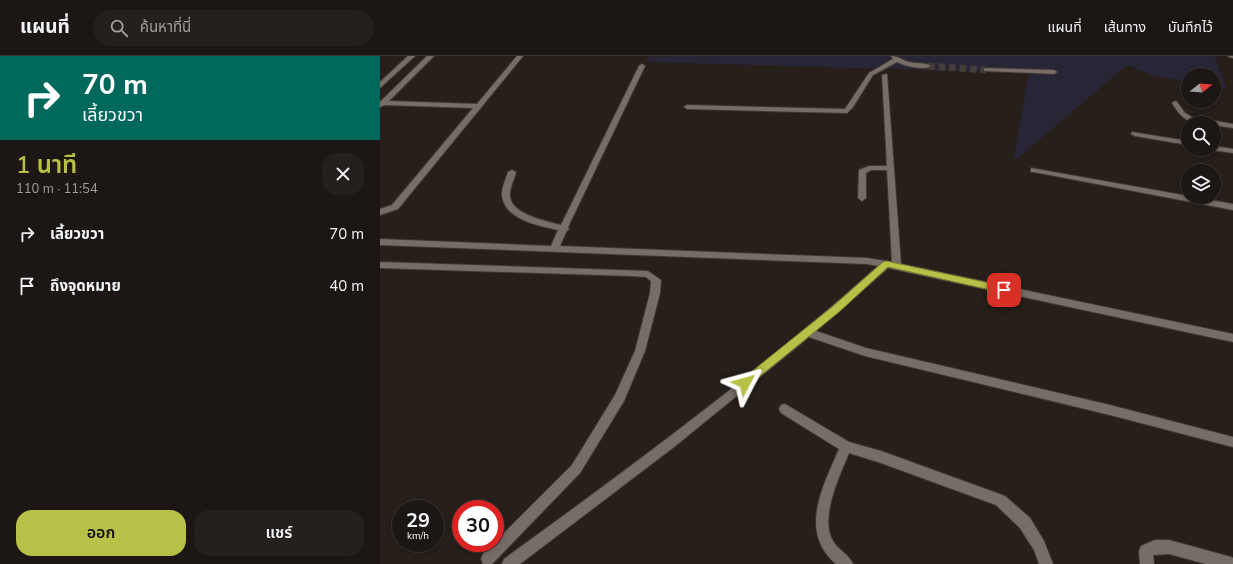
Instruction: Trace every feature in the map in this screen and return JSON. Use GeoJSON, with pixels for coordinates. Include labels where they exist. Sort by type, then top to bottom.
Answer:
{"type":"FeatureCollection","features":[{"type":"Feature","properties":{"kind":"street"},"geometry":{"type":"LineString","coordinates":[[380,86],[412,56]]}},
{"type":"Feature","properties":{"kind":"street"},"geometry":{"type":"LineString","coordinates":[[382,105],[431,56]]}},
{"type":"Feature","properties":{"kind":"street"},"geometry":{"type":"LineString","coordinates":[[380,212],[395,207],[520,56]]}},
{"type":"Feature","properties":{"kind":"street"},"geometry":{"type":"LineString","coordinates":[[687,107],[847,111],[871,74],[896,58],[910,65],[928,66]]}},
{"type":"Feature","properties":{"kind":"street"},"geometry":{"type":"LineString","coordinates":[[554,248],[565,229],[642,66]]}},
{"type":"Feature","properties":{"kind":"street"},"geometry":{"type":"LineString","coordinates":[[986,70],[1054,72]]}},
{"type":"Feature","properties":{"kind":"street"},"geometry":{"type":"LineString","coordinates":[[885,76],[891,168],[891,265]]}},
{"type":"Feature","properties":{"kind":"street"},"geometry":{"type":"LineString","coordinates":[[1175,103],[1182,114],[1190,118],[1233,126]]}},
{"type":"Feature","properties":{"kind":"street"},"geometry":{"type":"LineString","coordinates":[[382,105],[478,106]]}},
{"type":"Feature","properties":{"kind":"street"},"geometry":{"type":"LineString","coordinates":[[1135,134],[1181,142]]}},
{"type":"Feature","properties":{"kind":"street"},"geometry":{"type":"LineString","coordinates":[[1221,149],[1233,151]]}},
{"type":"Feature","properties":{"kind":"street"},"geometry":{"type":"LineString","coordinates":[[862,198],[862,172],[869,168],[891,168]]}},
{"type":"Feature","properties":{"kind":"street"},"geometry":{"type":"LineString","coordinates":[[1034,170],[1233,207]]}},
{"type":"Feature","properties":{"kind":"street"},"geometry":{"type":"LineString","coordinates":[[512,172],[506,196],[508,203],[521,216],[565,229]]}},
{"type":"Feature","properties":{"kind":"street"},"geometry":{"type":"LineString","coordinates":[[380,242],[867,261],[1233,338]]}},
{"type":"Feature","properties":{"kind":"street"},"geometry":{"type":"LineString","coordinates":[[380,265],[648,274],[656,280],[655,293],[640,351],[620,398],[576,469],[488,558]]}},
{"type":"Feature","properties":{"kind":"street"},"geometry":{"type":"LineString","coordinates":[[509,564],[618,484],[891,265]]}},
{"type":"Feature","properties":{"kind":"street"},"geometry":{"type":"LineString","coordinates":[[808,332],[865,352],[1102,408],[1233,442]]}},
{"type":"Feature","properties":{"kind":"street"},"geometry":{"type":"LineString","coordinates":[[785,409],[846,447],[881,457],[1000,500],[1025,523],[1039,546],[1046,564]]}},
{"type":"Feature","properties":{"kind":"street"},"geometry":{"type":"LineString","coordinates":[[846,447],[828,492],[822,519],[822,533],[827,545],[846,564]]}},
{"type":"Feature","properties":{"kind":"street"},"geometry":{"type":"LineString","coordinates":[[1147,564],[1146,551],[1155,547],[1169,547],[1231,564]]}},
{"type":"Feature","properties":{"kind":"shaded area"},"geometry":{"type":"Polygon","coordinates":[[[650,56],[1215,56],[1219,68],[1181,68],[1181,81],[1155,76],[1127,65],[1013,162],[1029,73],[647,62],[650,56]]]}},
{"type":"Feature","properties":{"kind":"shaded area"},"geometry":{"type":"Polygon","coordinates":[[[1221,72],[1227,89],[1221,88],[1221,72]]]}},
{"type":"Feature","properties":{"kind":"tunnel"},"geometry":{"type":"LineString","coordinates":[[928,66],[986,70]]}},
{"type":"Feature","properties":{"kind":"route"},"geometry":{"type":"LineString","coordinates":[[745,383],[836,309],[886,264],[1004,290]]}}]}
